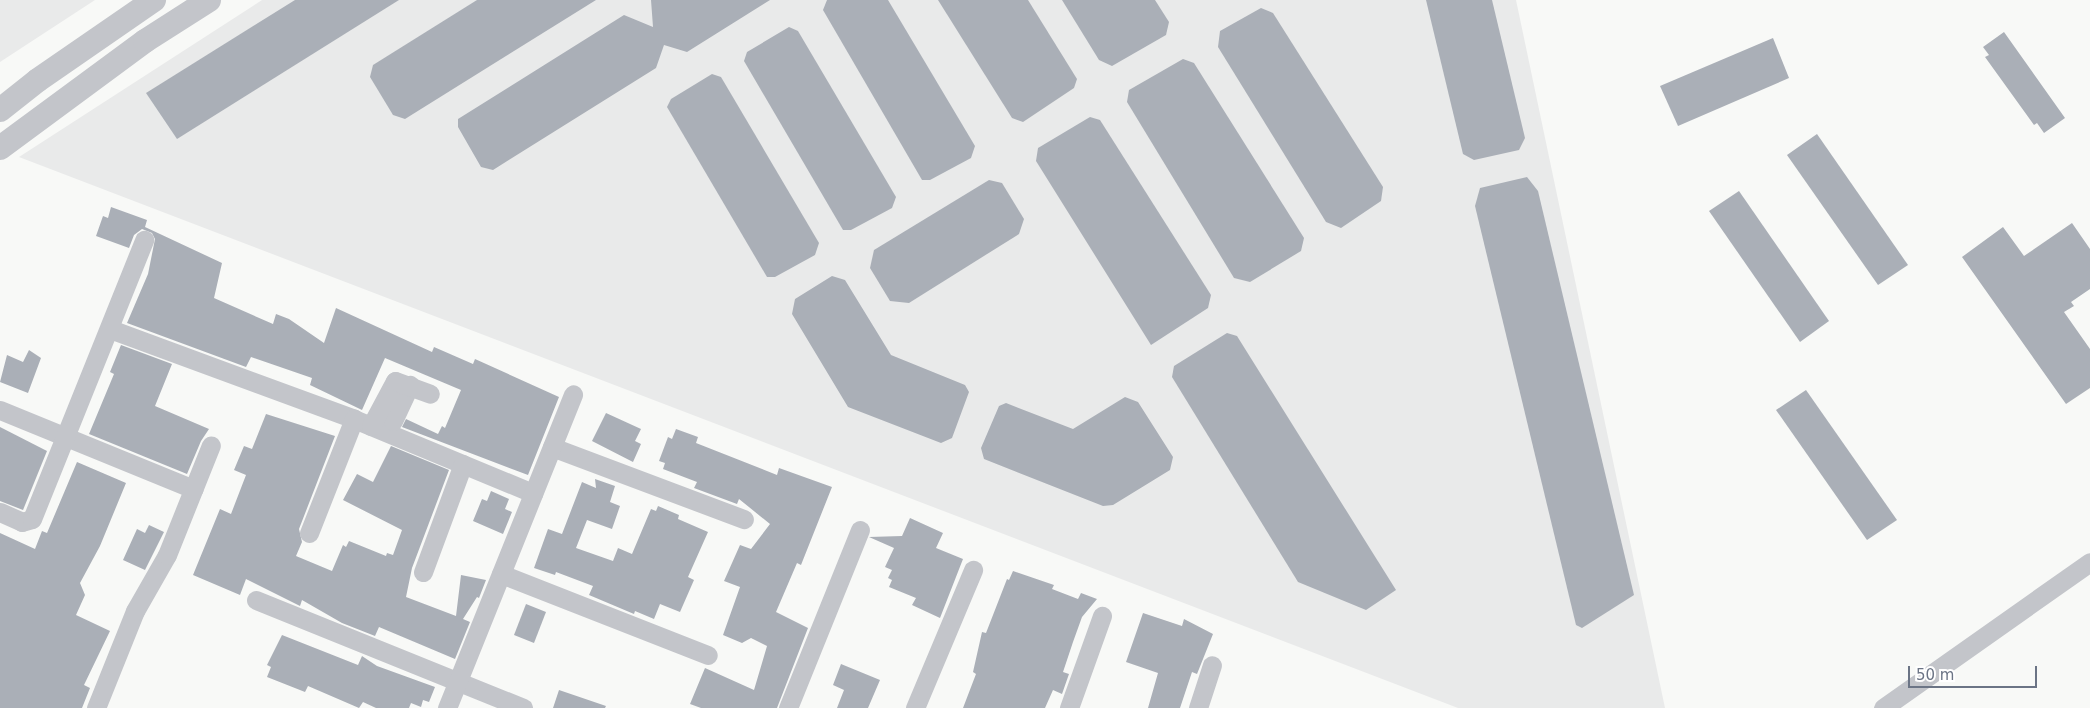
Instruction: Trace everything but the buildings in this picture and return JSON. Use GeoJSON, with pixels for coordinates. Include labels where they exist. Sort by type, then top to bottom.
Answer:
{"type":"FeatureCollection","features":[{"type":"Feature","properties":{"kind":"street"},"geometry":{"type":"LineString","coordinates":[[0,110],[38,80],[154,0]]}},
{"type":"Feature","properties":{"kind":"street"},"geometry":{"type":"LineString","coordinates":[[0,148],[137,46],[210,0]]}},
{"type":"Feature","properties":{"kind":"street"},"geometry":{"type":"LineString","coordinates":[[0,512],[22,522],[32,519],[66,439],[144,240]]}},
{"type":"Feature","properties":{"kind":"street"},"geometry":{"type":"LineString","coordinates":[[110,329],[362,423],[533,493]]}},
{"type":"Feature","properties":{"kind":"street"},"geometry":{"type":"LineString","coordinates":[[308,532],[362,423],[392,383],[399,381],[430,394]]}},
{"type":"Feature","properties":{"kind":"street"},"geometry":{"type":"LineString","coordinates":[[394,421],[410,385]]}},
{"type":"Feature","properties":{"kind":"street"},"geometry":{"type":"LineString","coordinates":[[447,708],[573,394]]}},
{"type":"Feature","properties":{"kind":"street"},"geometry":{"type":"LineString","coordinates":[[0,410],[66,439],[194,489]]}},
{"type":"Feature","properties":{"kind":"street"},"geometry":{"type":"LineString","coordinates":[[96,708],[135,611],[161,568],[211,445]]}},
{"type":"Feature","properties":{"kind":"street"},"geometry":{"type":"LineString","coordinates":[[552,447],[744,520]]}},
{"type":"Feature","properties":{"kind":"street"},"geometry":{"type":"LineString","coordinates":[[423,572],[463,464]]}},
{"type":"Feature","properties":{"kind":"street"},"geometry":{"type":"LineString","coordinates":[[788,708],[860,530]]}},
{"type":"Feature","properties":{"kind":"street"},"geometry":{"type":"LineString","coordinates":[[1884,708],[2090,562]]}},
{"type":"Feature","properties":{"kind":"street"},"geometry":{"type":"LineString","coordinates":[[915,708],[973,570]]}},
{"type":"Feature","properties":{"kind":"street"},"geometry":{"type":"LineString","coordinates":[[501,574],[708,655]]}},
{"type":"Feature","properties":{"kind":"street"},"geometry":{"type":"LineString","coordinates":[[256,600],[523,708]]}},
{"type":"Feature","properties":{"kind":"street"},"geometry":{"type":"LineString","coordinates":[[1069,708],[1102,616]]}},
{"type":"Feature","properties":{"kind":"street"},"geometry":{"type":"LineString","coordinates":[[1198,708],[1212,664]]}},
{"type":"Feature","properties":{"kind":"shaded area"},"geometry":{"type":"Polygon","coordinates":[[[0,0],[95,0],[0,62],[0,0]]]}},
{"type":"Feature","properties":{"kind":"shaded area"},"geometry":{"type":"Polygon","coordinates":[[[262,0],[1516,0],[1665,708],[1458,708],[19,157],[262,0]]]}}]}
